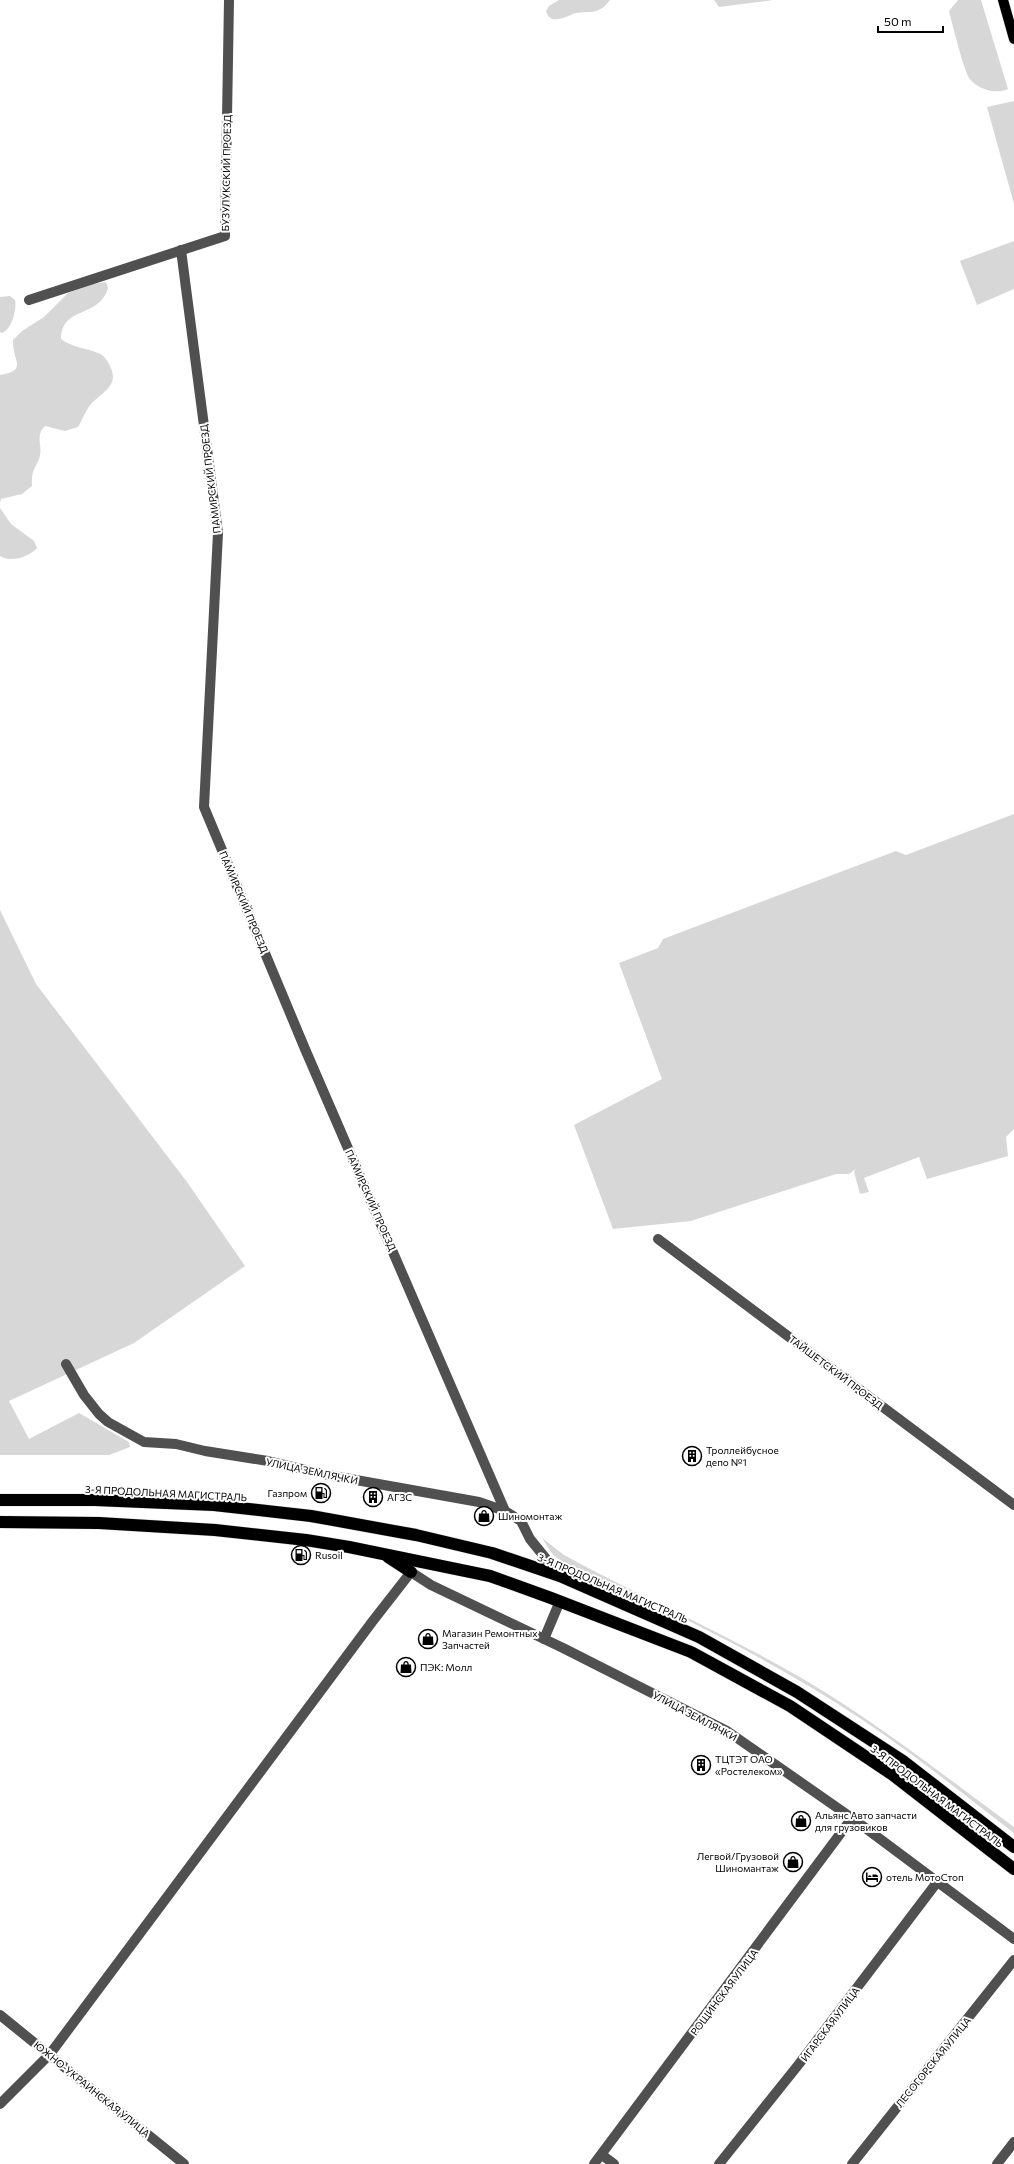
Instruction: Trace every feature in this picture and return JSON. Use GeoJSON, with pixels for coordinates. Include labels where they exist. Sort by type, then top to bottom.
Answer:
{"type":"FeatureCollection","features":[{"type":"Feature","properties":{"kind":"highway","name":"3-Я ПРОДОЛЬНАЯ МАГИСТРАЛЬ"},"geometry":{"type":"LineString","coordinates":[[0,1500],[95,1500],[214,1505],[311,1516],[416,1535],[492,1553],[560,1576],[699,1636],[797,1692],[903,1761],[1014,1847]]}},
{"type":"Feature","properties":{"kind":"highway","name":"3-Я ПРОДОЛЬНАЯ МАГИСТРАЛЬ"},"geometry":{"type":"LineString","coordinates":[[0,1522],[99,1523],[215,1530],[306,1540],[384,1554],[490,1576],[560,1601],[690,1652],[790,1706],[892,1775],[1014,1869]]}},
{"type":"Feature","properties":{"kind":"highway"},"geometry":{"type":"LineString","coordinates":[[384,1554],[411,1572]]}},
{"type":"Feature","properties":{"kind":"main road"},"geometry":{"type":"LineString","coordinates":[[1003,0],[1014,39]]}},
{"type":"Feature","properties":{"kind":"street","name":"БУЗУЛУКСКИЙ ПРОЕЗД"},"geometry":{"type":"LineString","coordinates":[[29,300],[225,236],[229,0]]}},
{"type":"Feature","properties":{"kind":"street","name":"ПАМИРСКИЙ ПРОЕЗД"},"geometry":{"type":"LineString","coordinates":[[181,250],[218,533],[204,807],[305,1049],[506,1511]]}},
{"type":"Feature","properties":{"kind":"street","name":"ТАЙШЕТСКИЙ ПРОЕЗД"},"geometry":{"type":"LineString","coordinates":[[658,1239],[1014,1505]]}},
{"type":"Feature","properties":{"kind":"street","name":"УЛИЦА ЗЕМЛЯЧКИ"},"geometry":{"type":"LineString","coordinates":[[66,1364],[84,1395],[99,1414],[108,1422],[144,1442],[176,1444],[205,1451],[268,1461],[328,1475],[479,1502],[506,1511],[521,1522],[530,1539],[560,1576]]}},
{"type":"Feature","properties":{"kind":"street","name":"УЛИЦА ЗЕМЛЯЧКИ"},"geometry":{"type":"LineString","coordinates":[[411,1572],[431,1586],[544,1639],[727,1731],[852,1818],[1014,1939]]}},
{"type":"Feature","properties":{"kind":"street"},"geometry":{"type":"LineString","coordinates":[[0,2104],[50,2054],[372,1622],[411,1572]]}},
{"type":"Feature","properties":{"kind":"street"},"geometry":{"type":"LineString","coordinates":[[544,1639],[560,1601]]}},
{"type":"Feature","properties":{"kind":"street","name":"РОЩИНСКАЯ УЛИЦА"},"geometry":{"type":"LineString","coordinates":[[594,2164],[852,1818]]}},
{"type":"Feature","properties":{"kind":"street","name":"ИГАРСКАЯ УЛИЦА"},"geometry":{"type":"LineString","coordinates":[[719,2164],[799,2064],[938,1881]]}},
{"type":"Feature","properties":{"kind":"street","name":"ЛЕСОГОРСКАЯ УЛИЦА"},"geometry":{"type":"LineString","coordinates":[[852,2164],[1014,1960]]}},
{"type":"Feature","properties":{"kind":"street","name":"ЮЖНО-УКРАИНСКАЯ УЛИЦА"},"geometry":{"type":"LineString","coordinates":[[0,2015],[184,2164]]}},
{"type":"Feature","properties":{"kind":"street"},"geometry":{"type":"LineString","coordinates":[[997,2164],[1014,2142]]}},
{"type":"Feature","properties":{"kind":"street"},"geometry":{"type":"LineString","coordinates":[[602,2154],[614,2164]]}},
{"type":"Feature","properties":{"kind":"shaded area"},"geometry":{"type":"Polygon","coordinates":[[[559,0],[610,0],[605,6],[596,11],[573,14],[561,19],[552,19],[548,16],[546,11],[549,6],[559,0]]]}},
{"type":"Feature","properties":{"kind":"shaded area"},"geometry":{"type":"Polygon","coordinates":[[[714,0],[773,0],[719,7],[714,0]]]}},
{"type":"Feature","properties":{"kind":"shaded area"},"geometry":{"type":"Polygon","coordinates":[[[958,0],[981,0],[1008,89],[1003,91],[987,90],[972,82],[969,78],[961,57],[949,11],[958,0]]]}},
{"type":"Feature","properties":{"kind":"shaded area"},"geometry":{"type":"Polygon","coordinates":[[[1014,101],[1014,204],[987,107],[1014,101]]]}},
{"type":"Feature","properties":{"kind":"shaded area"},"geometry":{"type":"Polygon","coordinates":[[[1014,241],[1014,289],[977,305],[960,261],[1014,241]]]}},
{"type":"Feature","properties":{"kind":"shaded area"},"geometry":{"type":"Polygon","coordinates":[[[106,282],[108,288],[103,298],[97,304],[74,316],[68,321],[63,328],[61,339],[69,344],[104,356],[113,374],[111,385],[88,408],[78,427],[65,431],[45,426],[40,434],[40,455],[34,469],[32,486],[22,494],[1,499],[0,503],[0,375],[9,373],[17,367],[13,340],[22,331],[44,317],[68,293],[93,284],[106,282]]]}},
{"type":"Feature","properties":{"kind":"shaded area"},"geometry":{"type":"Polygon","coordinates":[[[10,296],[15,300],[13,318],[9,327],[2,333],[0,332],[0,297],[10,296]]]}},
{"type":"Feature","properties":{"kind":"shaded area"},"geometry":{"type":"Polygon","coordinates":[[[0,508],[11,524],[34,541],[37,548],[34,551],[20,558],[14,559],[0,556],[0,508]]]}},
{"type":"Feature","properties":{"kind":"shaded area"},"geometry":{"type":"Polygon","coordinates":[[[1014,814],[1014,1129],[1006,1137],[1008,1156],[927,1179],[919,1157],[864,1178],[869,1192],[860,1194],[854,1172],[856,1169],[849,1174],[836,1174],[691,1221],[613,1229],[574,1125],[662,1079],[619,963],[658,948],[663,939],[896,851],[906,855],[1014,814]]]}},
{"type":"Feature","properties":{"kind":"shaded area"},"geometry":{"type":"Polygon","coordinates":[[[0,910],[36,984],[187,1182],[245,1266],[134,1343],[9,1401],[29,1439],[79,1413],[129,1442],[130,1447],[109,1455],[0,1455],[0,910]]]}},
{"type":"Feature","properties":{"kind":"shaded area"},"geometry":{"type":"Polygon","coordinates":[[[542,1538],[564,1555],[740,1644],[826,1693],[908,1748],[1014,1827],[1014,1833],[900,1746],[826,1696],[754,1655],[680,1616],[566,1564],[553,1555],[542,1538]]]}},
{"type":"Feature","properties":{"kind":"place","name":"Троллейбусное депо №1"},"geometry":{"type":"Point","coordinates":[692,1456]}},
{"type":"Feature","properties":{"kind":"place","name":"Газпром"},"geometry":{"type":"Point","coordinates":[321,1493]}},
{"type":"Feature","properties":{"kind":"place","name":"АГЗС"},"geometry":{"type":"Point","coordinates":[373,1497]}},
{"type":"Feature","properties":{"kind":"place","name":"Шиномонтаж"},"geometry":{"type":"Point","coordinates":[484,1516]}},
{"type":"Feature","properties":{"kind":"place","name":"Rusoil"},"geometry":{"type":"Point","coordinates":[301,1555]}},
{"type":"Feature","properties":{"kind":"place","name":"Магазин Ремонтных Запчастей"},"geometry":{"type":"Point","coordinates":[428,1639]}},
{"type":"Feature","properties":{"kind":"place","name":"ПЭК: Молл"},"geometry":{"type":"Point","coordinates":[406,1667]}},
{"type":"Feature","properties":{"kind":"place","name":"ТЦТЭТ ОАО «Ростелеком»"},"geometry":{"type":"Point","coordinates":[701,1765]}},
{"type":"Feature","properties":{"kind":"place","name":"Альянс Авто запчасти для грузовиков"},"geometry":{"type":"Point","coordinates":[801,1821]}},
{"type":"Feature","properties":{"kind":"place","name":"Легвой/Грузовой Шиномантаж"},"geometry":{"type":"Point","coordinates":[793,1862]}},
{"type":"Feature","properties":{"kind":"place","name":"отель МотоСтоп"},"geometry":{"type":"Point","coordinates":[872,1877]}}]}
